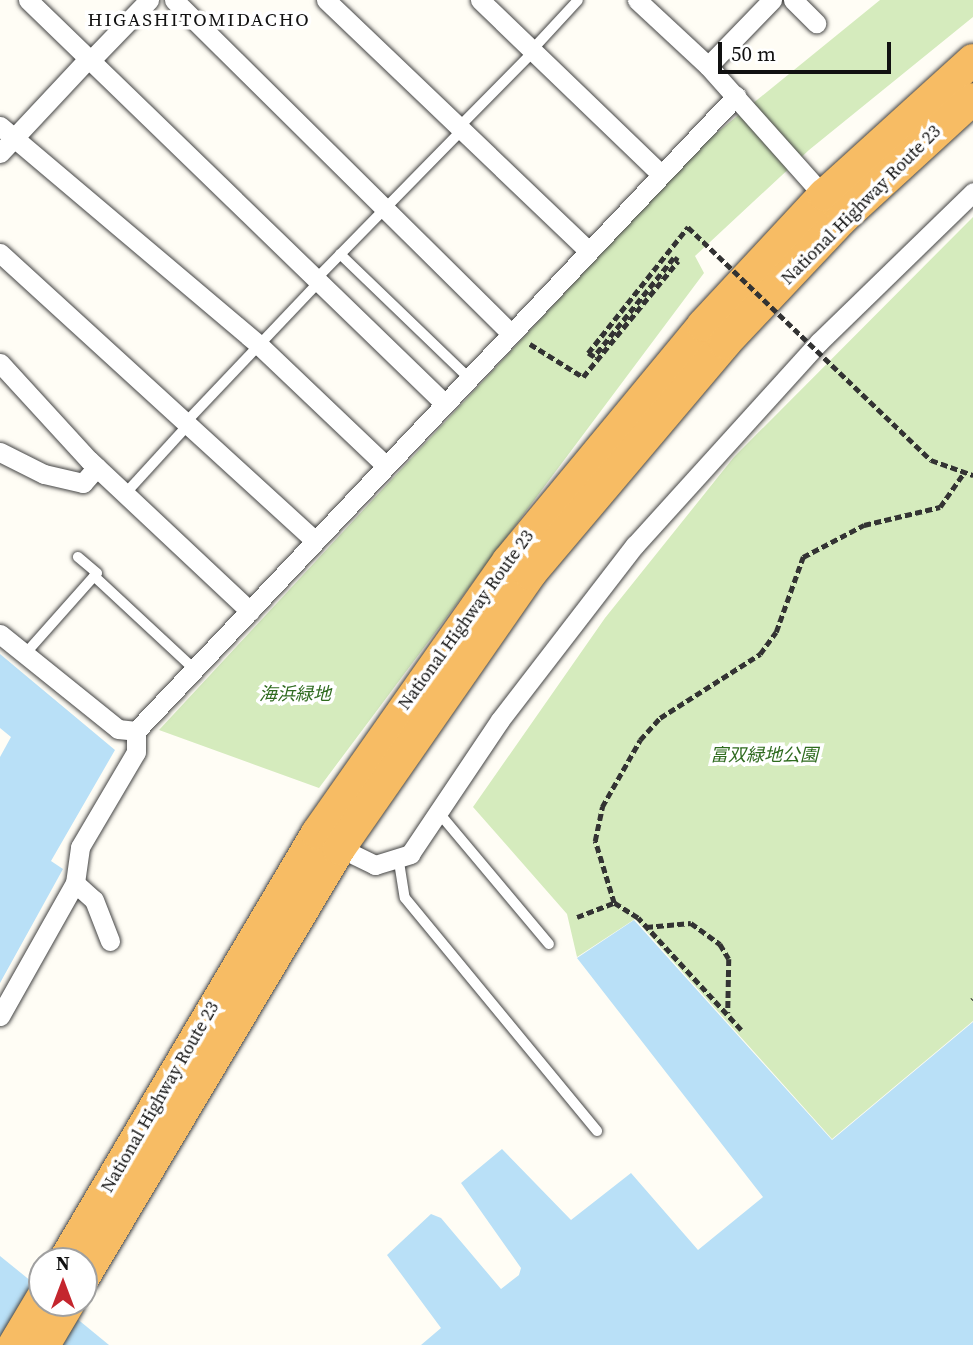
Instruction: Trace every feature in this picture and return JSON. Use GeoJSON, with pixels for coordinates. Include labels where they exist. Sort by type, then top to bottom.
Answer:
{"type":"FeatureCollection","features":[{"type":"Feature","properties":{"kind":"highway","name":"National Highway Route 23"},"geometry":{"type":"LineString","coordinates":[[73,1247],[508,561],[703,325],[834,206],[973,60]]}},
{"type":"Feature","properties":{"kind":"highway","name":"National Highway Route 23"},"geometry":{"type":"LineString","coordinates":[[834,206],[973,99]]}},
{"type":"Feature","properties":{"kind":"highway","name":"National Highway Route 23"},"geometry":{"type":"LineString","coordinates":[[98,1253],[328,841]]}},
{"type":"Feature","properties":{"kind":"highway"},"geometry":{"type":"LineString","coordinates":[[14,1345],[31,1317]]}},
{"type":"Feature","properties":{"kind":"highway"},"geometry":{"type":"LineString","coordinates":[[44,1345],[61,1317]]}},
{"type":"Feature","properties":{"kind":"street"},"geometry":{"type":"LineString","coordinates":[[29,0],[444,403]]}},
{"type":"Feature","properties":{"kind":"street"},"geometry":{"type":"LineString","coordinates":[[0,153],[7,132],[89,60],[149,0]]}},
{"type":"Feature","properties":{"kind":"street"},"geometry":{"type":"LineString","coordinates":[[174,0],[511,333]]}},
{"type":"Feature","properties":{"kind":"street"},"geometry":{"type":"LineString","coordinates":[[326,0],[588,250]]}},
{"type":"Feature","properties":{"kind":"street"},"geometry":{"type":"LineString","coordinates":[[480,0],[661,174]]}},
{"type":"Feature","properties":{"kind":"street"},"geometry":{"type":"LineString","coordinates":[[637,0],[708,66],[834,206]]}},
{"type":"Feature","properties":{"kind":"street"},"geometry":{"type":"LineString","coordinates":[[708,66],[772,0]]}},
{"type":"Feature","properties":{"kind":"street"},"geometry":{"type":"LineString","coordinates":[[793,0],[816,23]]}},
{"type":"Feature","properties":{"kind":"street"},"geometry":{"type":"LineString","coordinates":[[0,1016],[75,883],[80,847],[136,752],[136,731],[736,96]]}},
{"type":"Feature","properties":{"kind":"street"},"geometry":{"type":"LineString","coordinates":[[7,132],[259,345],[386,466]]}},
{"type":"Feature","properties":{"kind":"street"},"geometry":{"type":"LineString","coordinates":[[328,841],[360,862],[399,862],[439,813],[566,632],[704,464],[973,192]]}},
{"type":"Feature","properties":{"kind":"street"},"geometry":{"type":"LineString","coordinates":[[0,253],[188,422],[315,541]]}},
{"type":"Feature","properties":{"kind":"street"},"geometry":{"type":"LineString","coordinates":[[0,363],[97,467],[250,611]]}},
{"type":"Feature","properties":{"kind":"street"},"geometry":{"type":"LineString","coordinates":[[0,475],[4,454],[44,474],[83,482],[97,467]]}},
{"type":"Feature","properties":{"kind":"street"},"geometry":{"type":"LineString","coordinates":[[0,634],[118,729],[136,731]]}},
{"type":"Feature","properties":{"kind":"street"},"geometry":{"type":"LineString","coordinates":[[75,883],[97,906],[110,941]]}},
{"type":"Feature","properties":{"kind":"lane"},"geometry":{"type":"LineString","coordinates":[[125,494],[340,254],[461,129],[578,0]]}},
{"type":"Feature","properties":{"kind":"lane"},"geometry":{"type":"LineString","coordinates":[[340,254],[469,378]]}},
{"type":"Feature","properties":{"kind":"lane"},"geometry":{"type":"LineString","coordinates":[[78,557],[94,576],[194,669]]}},
{"type":"Feature","properties":{"kind":"lane"},"geometry":{"type":"LineString","coordinates":[[25,654],[94,576]]}},
{"type":"Feature","properties":{"kind":"lane"},"geometry":{"type":"LineString","coordinates":[[439,813],[549,944]]}},
{"type":"Feature","properties":{"kind":"lane"},"geometry":{"type":"LineString","coordinates":[[399,862],[405,898],[597,1131]]}},
{"type":"Feature","properties":{"kind":"path"},"geometry":{"type":"LineString","coordinates":[[511,333],[583,377],[678,261],[674,258],[594,356],[588,353],[688,228],[931,460],[963,474],[973,475]]}},
{"type":"Feature","properties":{"kind":"path"},"geometry":{"type":"LineString","coordinates":[[741,1030],[646,927],[614,903],[595,841],[602,807],[640,740],[660,718],[760,654],[776,632],[803,557],[864,525],[940,507],[963,474]]}},
{"type":"Feature","properties":{"kind":"path"},"geometry":{"type":"LineString","coordinates":[[577,917],[614,903]]}},
{"type":"Feature","properties":{"kind":"path"},"geometry":{"type":"LineString","coordinates":[[646,927],[691,923],[720,944],[729,959],[728,1014]]}},
{"type":"Feature","properties":{"kind":"green space","name":"海浜緑地"},"geometry":{"type":"Polygon","coordinates":[[[880,0],[973,0],[973,17],[809,150],[695,256],[704,273],[319,788],[159,730],[704,143],[880,0]]]}},
{"type":"Feature","properties":{"kind":"green space","name":"富双緑地公園"},"geometry":{"type":"Polygon","coordinates":[[[973,217],[973,1021],[832,1139],[635,919],[577,957],[567,914],[473,807],[605,618],[734,457],[973,217]]]}},
{"type":"Feature","properties":{"kind":"water"},"geometry":{"type":"Polygon","coordinates":[[[0,654],[115,750],[51,861],[63,869],[0,983],[0,757],[11,737],[0,728],[0,654]]]}},
{"type":"Feature","properties":{"kind":"water"},"geometry":{"type":"Polygon","coordinates":[[[634,920],[832,1140],[973,1022],[973,1345],[421,1345],[441,1328],[387,1255],[431,1214],[441,1218],[501,1289],[519,1275],[521,1268],[461,1183],[502,1149],[571,1220],[631,1173],[698,1250],[763,1197],[577,958],[634,920]]]}},
{"type":"Feature","properties":{"kind":"water"},"geometry":{"type":"Polygon","coordinates":[[[0,1256],[28,1279],[28,1317],[75,1317],[109,1345],[0,1345],[0,1256]]]}},
{"type":"Feature","properties":{"kind":"district","name":"HIGASHITOMIDACHO"},"geometry":{"type":"Point","coordinates":[199,20]}}]}
